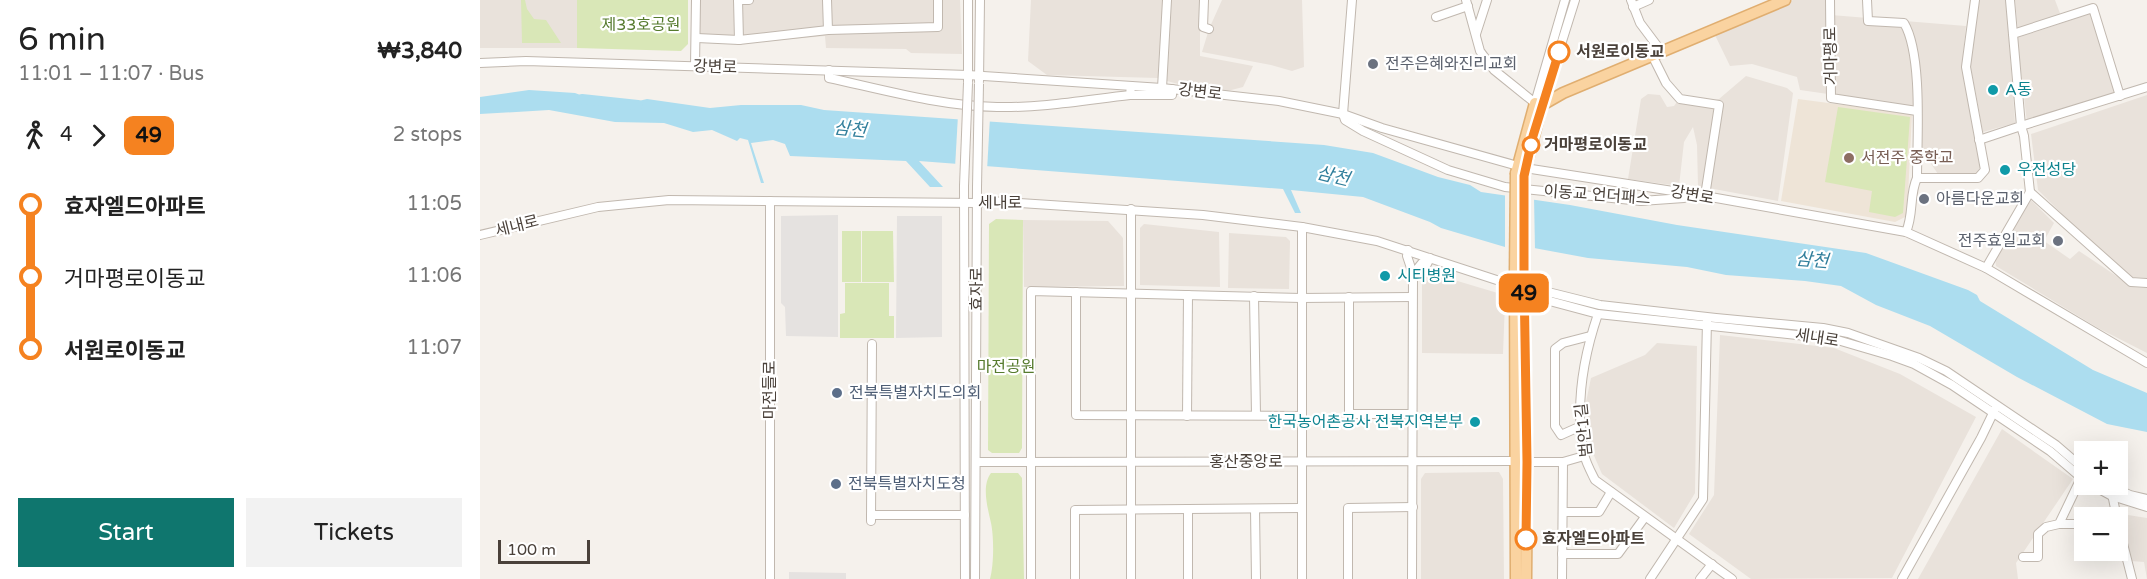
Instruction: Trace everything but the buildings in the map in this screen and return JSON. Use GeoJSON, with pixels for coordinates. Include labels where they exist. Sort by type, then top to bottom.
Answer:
{"type":"FeatureCollection","features":[{"type":"Feature","properties":{"kind":"main road"},"geometry":{"type":"LineString","coordinates":[[1516,579],[1515,461],[1520,284],[1520,171],[1539,104],[1767,4],[1785,0]]}},
{"type":"Feature","properties":{"kind":"main road"},"geometry":{"type":"LineString","coordinates":[[1520,284],[1527,462],[1526,579]]}},
{"type":"Feature","properties":{"kind":"street"},"geometry":{"type":"LineString","coordinates":[[695,66],[696,0]]}},
{"type":"Feature","properties":{"kind":"street"},"geometry":{"type":"LineString","coordinates":[[739,40],[738,0],[749,0]]}},
{"type":"Feature","properties":{"kind":"street"},"geometry":{"type":"LineString","coordinates":[[827,0],[828,30]]}},
{"type":"Feature","properties":{"kind":"street"},"geometry":{"type":"LineString","coordinates":[[697,38],[739,40],[828,30],[938,27],[938,0]]}},
{"type":"Feature","properties":{"kind":"street","name":"효자로"},"geometry":{"type":"LineString","coordinates":[[965,579],[964,186],[968,0]]}},
{"type":"Feature","properties":{"kind":"street","name":"효자로"},"geometry":{"type":"LineString","coordinates":[[975,579],[980,0]]}},
{"type":"Feature","properties":{"kind":"street"},"geometry":{"type":"LineString","coordinates":[[1162,88],[1167,0]]}},
{"type":"Feature","properties":{"kind":"street"},"geometry":{"type":"LineString","coordinates":[[1204,0],[1203,27],[1209,29]]}},
{"type":"Feature","properties":{"kind":"street"},"geometry":{"type":"LineString","coordinates":[[1343,114],[1352,0]]}},
{"type":"Feature","properties":{"kind":"street"},"geometry":{"type":"LineString","coordinates":[[1476,35],[1487,0]]}},
{"type":"Feature","properties":{"kind":"street"},"geometry":{"type":"LineString","coordinates":[[1539,104],[1565,0]]}},
{"type":"Feature","properties":{"kind":"street"},"geometry":{"type":"LineString","coordinates":[[1539,104],[1550,82],[1575,0]]}},
{"type":"Feature","properties":{"kind":"street"},"geometry":{"type":"LineString","coordinates":[[1649,0],[1632,4],[1657,52],[1666,83],[1680,99],[1719,105],[1705,196]]}},
{"type":"Feature","properties":{"kind":"street","name":"거마평로"},"geometry":{"type":"LineString","coordinates":[[1830,0],[1832,98],[1917,111]]}},
{"type":"Feature","properties":{"kind":"street"},"geometry":{"type":"LineString","coordinates":[[1867,0],[1868,21],[1904,23],[1909,32],[1916,74],[1917,178],[1912,187],[1911,222],[1906,232]]}},
{"type":"Feature","properties":{"kind":"street"},"geometry":{"type":"LineString","coordinates":[[1917,178],[1978,178],[1985,170],[1966,67],[1975,0]]}},
{"type":"Feature","properties":{"kind":"street"},"geometry":{"type":"LineString","coordinates":[[1986,268],[2030,192],[2021,126],[2010,0]]}},
{"type":"Feature","properties":{"kind":"street"},"geometry":{"type":"LineString","coordinates":[[1436,17],[1467,3],[1480,51],[1494,70],[1539,104]]}},
{"type":"Feature","properties":{"kind":"street"},"geometry":{"type":"LineString","coordinates":[[2013,34],[2093,8],[2120,96]]}},
{"type":"Feature","properties":{"kind":"street","name":"강변로"},"geometry":{"type":"LineString","coordinates":[[480,63],[526,61],[829,70],[1131,90],[1162,88],[1280,101],[1343,114],[1520,171],[1705,196],[1906,232],[1986,268],[2147,363]]}},
{"type":"Feature","properties":{"kind":"street"},"geometry":{"type":"LineString","coordinates":[[829,70],[829,78],[922,98],[985,106],[1028,106],[1131,90],[1172,95],[1172,89]]}},
{"type":"Feature","properties":{"kind":"street"},"geometry":{"type":"LineString","coordinates":[[1550,82],[1563,93]]}},
{"type":"Feature","properties":{"kind":"street"},"geometry":{"type":"LineString","coordinates":[[1979,140],[2147,87]]}},
{"type":"Feature","properties":{"kind":"street","name":"이동교 언더패스"},"geometry":{"type":"LineString","coordinates":[[1343,114],[1345,120],[1363,131],[1424,160],[1448,170],[1505,187],[1641,201],[1684,198],[1688,194]]}},
{"type":"Feature","properties":{"kind":"street"},"geometry":{"type":"LineString","coordinates":[[2030,192],[2131,282],[2147,283]]}},
{"type":"Feature","properties":{"kind":"street","name":"세내로"},"geometry":{"type":"LineString","coordinates":[[480,235],[598,207],[669,200],[977,203],[990,201],[1131,209],[1302,226],[1377,241],[1520,284],[1600,305],[1834,339],[1884,353],[1930,372],[1995,409],[2056,445],[2074,465]]}},
{"type":"Feature","properties":{"kind":"street","name":"마전들로"},"geometry":{"type":"LineString","coordinates":[[770,201],[770,579]]}},
{"type":"Feature","properties":{"kind":"street"},"geometry":{"type":"LineString","coordinates":[[1131,209],[1131,579]]}},
{"type":"Feature","properties":{"kind":"street"},"geometry":{"type":"LineString","coordinates":[[1302,226],[1302,579]]}},
{"type":"Feature","properties":{"kind":"street"},"geometry":{"type":"LineString","coordinates":[[1408,250],[1407,256],[1413,274],[1412,579]]}},
{"type":"Feature","properties":{"kind":"street"},"geometry":{"type":"LineString","coordinates":[[1413,274],[1422,263],[1427,264],[1430,258]]}},
{"type":"Feature","properties":{"kind":"street","name":"세내로"},"geometry":{"type":"LineString","coordinates":[[1520,284],[1598,314],[1707,321]]}},
{"type":"Feature","properties":{"kind":"street"},"geometry":{"type":"LineString","coordinates":[[1031,579],[1031,291],[1301,298],[1412,297]]}},
{"type":"Feature","properties":{"kind":"street"},"geometry":{"type":"LineString","coordinates":[[1076,292],[1076,415],[1301,416]]}},
{"type":"Feature","properties":{"kind":"street"},"geometry":{"type":"LineString","coordinates":[[1187,416],[1188,295]]}},
{"type":"Feature","properties":{"kind":"street"},"geometry":{"type":"LineString","coordinates":[[1254,296],[1256,415]]}},
{"type":"Feature","properties":{"kind":"street"},"geometry":{"type":"LineString","coordinates":[[1349,297],[1349,414],[1411,414]]}},
{"type":"Feature","properties":{"kind":"street","name":"범안1길"},"geometry":{"type":"LineString","coordinates":[[1598,314],[1590,336],[1579,408],[1584,456],[1595,480],[1732,579]]}},
{"type":"Feature","properties":{"kind":"street"},"geometry":{"type":"LineString","coordinates":[[1650,579],[1703,499],[1707,321]]}},
{"type":"Feature","properties":{"kind":"street"},"geometry":{"type":"LineString","coordinates":[[1581,426],[1561,435],[1555,426],[1555,349],[1563,343],[1590,336]]}},
{"type":"Feature","properties":{"kind":"street"},"geometry":{"type":"LineString","coordinates":[[872,344],[871,518],[965,515]]}},
{"type":"Feature","properties":{"kind":"street"},"geometry":{"type":"LineString","coordinates":[[1902,579],[1995,409]]}},
{"type":"Feature","properties":{"kind":"street"},"geometry":{"type":"LineString","coordinates":[[1527,462],[1563,462],[1584,456]]}},
{"type":"Feature","properties":{"kind":"street","name":"홍산중앙로"},"geometry":{"type":"LineString","coordinates":[[976,462],[1515,461]]}},
{"type":"Feature","properties":{"kind":"street"},"geometry":{"type":"LineString","coordinates":[[1562,579],[1563,462]]}},
{"type":"Feature","properties":{"kind":"street"},"geometry":{"type":"LineString","coordinates":[[1563,512],[1599,512],[1611,492]]}},
{"type":"Feature","properties":{"kind":"street"},"geometry":{"type":"LineString","coordinates":[[2128,494],[2147,499]]}},
{"type":"Feature","properties":{"kind":"street"},"geometry":{"type":"LineString","coordinates":[[2059,524],[2074,495]]}},
{"type":"Feature","properties":{"kind":"street"},"geometry":{"type":"LineString","coordinates":[[2122,495],[2147,507]]}},
{"type":"Feature","properties":{"kind":"street"},"geometry":{"type":"LineString","coordinates":[[1348,579],[1348,508],[1413,507]]}},
{"type":"Feature","properties":{"kind":"street"},"geometry":{"type":"LineString","coordinates":[[1188,508],[1188,579]]}},
{"type":"Feature","properties":{"kind":"street"},"geometry":{"type":"LineString","coordinates":[[1255,508],[1256,579]]}},
{"type":"Feature","properties":{"kind":"street"},"geometry":{"type":"LineString","coordinates":[[1075,579],[1075,510],[1301,508]]}},
{"type":"Feature","properties":{"kind":"street"},"geometry":{"type":"LineString","coordinates":[[1563,554],[1618,554],[1646,517]]}},
{"type":"Feature","properties":{"kind":"street"},"geometry":{"type":"LineString","coordinates":[[2023,557],[2038,557],[2037,534],[2046,526],[2074,524]]}},
{"type":"Feature","properties":{"kind":"street"},"geometry":{"type":"LineString","coordinates":[[2127,561],[2132,579]]}},
{"type":"Feature","properties":{"kind":"street"},"geometry":{"type":"LineString","coordinates":[[1700,579],[1712,564]]}},
{"type":"Feature","properties":{"kind":"shaded area"},"geometry":{"type":"Polygon","coordinates":[[[480,0],[577,0],[577,48],[480,48],[480,0]]]}},
{"type":"Feature","properties":{"kind":"shaded area"},"geometry":{"type":"Polygon","coordinates":[[[699,0],[960,0],[962,54],[911,53],[906,49],[826,48],[825,36],[759,42],[700,43],[699,0]]]}},
{"type":"Feature","properties":{"kind":"shaded area"},"geometry":{"type":"Polygon","coordinates":[[[1031,0],[1163,0],[1158,78],[1047,75],[1028,61],[1031,0]]]}},
{"type":"Feature","properties":{"kind":"shaded area"},"geometry":{"type":"Polygon","coordinates":[[[1171,0],[1200,0],[1200,56],[1253,66],[1243,87],[1216,94],[1167,81],[1171,0]]]}},
{"type":"Feature","properties":{"kind":"shaded area"},"geometry":{"type":"Polygon","coordinates":[[[1222,0],[1302,0],[1304,67],[1292,71],[1202,52],[1222,0]]]}},
{"type":"Feature","properties":{"kind":"shaded area"},"geometry":{"type":"Polygon","coordinates":[[[1793,0],[1826,0],[1828,94],[1800,90],[1797,77],[1752,64],[1730,66],[1713,31],[1793,0]]]}},
{"type":"Feature","properties":{"kind":"shaded area"},"geometry":{"type":"Polygon","coordinates":[[[1978,0],[2006,0],[2015,123],[1983,132],[1970,64],[1978,0]]]}},
{"type":"Feature","properties":{"kind":"shaded area"},"geometry":{"type":"Polygon","coordinates":[[[2015,0],[2055,0],[2061,16],[2018,32],[2015,0]]]}},
{"type":"Feature","properties":{"kind":"shaded area"},"geometry":{"type":"Polygon","coordinates":[[[2092,13],[2117,94],[2027,123],[2017,38],[2092,13]]]}},
{"type":"Feature","properties":{"kind":"shaded area"},"geometry":{"type":"Polygon","coordinates":[[[1831,15],[1966,26],[1962,67],[1980,168],[1975,175],[1938,174],[1927,158],[1921,156],[1922,108],[1835,99],[1831,15]]]}},
{"type":"Feature","properties":{"kind":"shaded area"},"geometry":{"type":"Polygon","coordinates":[[[1746,76],[1787,88],[1793,93],[1778,201],[1698,186],[1697,145],[1693,127],[1684,142],[1679,186],[1628,179],[1641,99],[1648,94],[1660,95],[1667,107],[1674,106],[1677,102],[1696,105],[1719,99],[1746,76]]]}},
{"type":"Feature","properties":{"kind":"shaded area"},"geometry":{"type":"Polygon","coordinates":[[[2147,95],[2147,278],[2131,277],[2094,246],[2038,190],[2031,134],[2147,95]]]}},
{"type":"Feature","properties":{"kind":"shaded area","name":"서전주 중학교"},"geometry":{"type":"Polygon","coordinates":[[[1798,99],[1912,114],[1907,216],[1895,222],[1781,201],[1798,99]]]}},
{"type":"Feature","properties":{"kind":"shaded area"},"geometry":{"type":"Polygon","coordinates":[[[2031,200],[2054,223],[2044,241],[2070,259],[2079,251],[2133,287],[2147,288],[2147,353],[2098,328],[1996,266],[1995,257],[2031,200]]]}},
{"type":"Feature","properties":{"kind":"shaded area"},"geometry":{"type":"Polygon","coordinates":[[[838,215],[838,337],[786,336],[785,307],[781,303],[781,216],[838,215]]]}},
{"type":"Feature","properties":{"kind":"shaded area"},"geometry":{"type":"Polygon","coordinates":[[[897,216],[942,216],[942,337],[896,338],[897,216]]]}},
{"type":"Feature","properties":{"kind":"shaded area"},"geometry":{"type":"Polygon","coordinates":[[[1023,220],[1108,221],[1123,238],[1124,286],[1024,287],[1023,220]]]}},
{"type":"Feature","properties":{"kind":"shaded area"},"geometry":{"type":"Polygon","coordinates":[[[1144,224],[1219,232],[1220,287],[1140,285],[1140,228],[1144,224]]]}},
{"type":"Feature","properties":{"kind":"shaded area"},"geometry":{"type":"Polygon","coordinates":[[[1229,233],[1286,237],[1290,241],[1289,289],[1228,288],[1229,233]]]}},
{"type":"Feature","properties":{"kind":"shaded area"},"geometry":{"type":"Polygon","coordinates":[[[1424,271],[1501,294],[1505,302],[1503,354],[1422,353],[1422,275],[1424,271]]]}},
{"type":"Feature","properties":{"kind":"shaded area"},"geometry":{"type":"Polygon","coordinates":[[[1720,335],[1834,348],[1900,374],[1976,417],[1892,578],[1751,579],[1689,534],[1714,495],[1720,335]]]}},
{"type":"Feature","properties":{"kind":"shaded area"},"geometry":{"type":"Polygon","coordinates":[[[1657,343],[1697,346],[1695,493],[1674,528],[1602,474],[1592,451],[1586,402],[1591,378],[1645,355],[1657,343]]]}},
{"type":"Feature","properties":{"kind":"shaded area"},"geometry":{"type":"Polygon","coordinates":[[[2002,429],[2073,479],[2016,563],[2018,579],[1918,579],[2002,429]]]}},
{"type":"Feature","properties":{"kind":"shaded area"},"geometry":{"type":"Polygon","coordinates":[[[1499,472],[1503,479],[1504,579],[1421,579],[1421,479],[1425,473],[1499,472]]]}},
{"type":"Feature","properties":{"kind":"shaded area"},"geometry":{"type":"Polygon","coordinates":[[[2128,515],[2147,518],[2147,579],[2144,562],[2131,561],[2128,550],[2128,515]]]}},
{"type":"Feature","properties":{"kind":"shaded area"},"geometry":{"type":"Polygon","coordinates":[[[789,572],[846,573],[846,579],[789,579],[789,572]]]}},
{"type":"Feature","properties":{"kind":"green space"},"geometry":{"type":"Polygon","coordinates":[[[521,0],[525,0],[527,9],[534,19],[546,20],[561,43],[522,43],[521,0]]]}},
{"type":"Feature","properties":{"kind":"green space","name":"제33호공원"},"geometry":{"type":"Polygon","coordinates":[[[577,0],[688,0],[688,44],[681,51],[577,48],[577,0]]]}},
{"type":"Feature","properties":{"kind":"green space"},"geometry":{"type":"Polygon","coordinates":[[[1838,107],[1910,117],[1903,213],[1895,217],[1869,212],[1872,191],[1825,182],[1838,107]]]}},
{"type":"Feature","properties":{"kind":"green space","name":"마전공원"},"geometry":{"type":"Polygon","coordinates":[[[996,219],[1023,220],[1022,448],[1019,453],[992,453],[988,450],[989,224],[996,219]]]}},
{"type":"Feature","properties":{"kind":"green space"},"geometry":{"type":"Polygon","coordinates":[[[842,231],[861,231],[861,282],[842,282],[842,231]]]}},
{"type":"Feature","properties":{"kind":"green space"},"geometry":{"type":"Polygon","coordinates":[[[862,231],[893,231],[894,282],[862,282],[862,231]]]}},
{"type":"Feature","properties":{"kind":"green space"},"geometry":{"type":"Polygon","coordinates":[[[845,283],[889,283],[889,316],[894,316],[894,338],[840,338],[840,314],[845,313],[845,283]]]}},
{"type":"Feature","properties":{"kind":"green space"},"geometry":{"type":"Polygon","coordinates":[[[991,473],[1018,473],[1022,478],[1024,579],[990,579],[993,543],[986,484],[991,473]]]}},
{"type":"Feature","properties":{"kind":"water"},"geometry":{"type":"Polygon","coordinates":[[[529,90],[575,93],[613,107],[647,99],[710,108],[741,105],[801,105],[824,110],[1324,145],[1373,153],[1438,177],[1470,185],[1481,192],[1570,205],[1677,225],[1866,253],[1968,290],[1977,295],[1980,301],[2093,370],[2147,393],[2147,432],[2107,424],[2017,377],[1930,326],[1876,305],[1841,286],[1726,275],[1687,267],[1588,258],[1534,248],[1505,247],[1441,228],[1363,197],[1291,190],[1301,213],[1295,213],[1283,189],[919,161],[943,187],[930,187],[906,161],[790,156],[785,144],[773,140],[751,143],[764,183],[761,183],[748,140],[740,138],[737,141],[712,130],[693,132],[664,123],[615,122],[549,110],[480,114],[480,97],[529,90]]]}},
{"type":"Feature","properties":{"kind":"pier"},"geometry":{"type":"Polygon","coordinates":[[[958,115],[990,117],[987,171],[955,168],[958,115]]]}},
{"type":"Feature","properties":{"kind":"pier"},"geometry":{"type":"Polygon","coordinates":[[[1505,192],[1534,197],[1535,251],[1505,250],[1505,192]]]}},
{"type":"Feature","properties":{"kind":"waterway","name":"삼천"},"geometry":{"type":"LineString","coordinates":[[582,99],[638,105]]}},
{"type":"Feature","properties":{"kind":"bus line","name":"49"},"geometry":{"type":"LineString","coordinates":[[1526,539],[1524,176],[1533,136],[1559,52]]}},
{"type":"Feature","properties":{"kind":"place","name":"서원로이동교"},"geometry":{"type":"Point","coordinates":[1559,52]}},
{"type":"Feature","properties":{"kind":"place","name":"전주은혜와진리교회"},"geometry":{"type":"Point","coordinates":[1373,64]}},
{"type":"Feature","properties":{"kind":"place","name":"A동"},"geometry":{"type":"Point","coordinates":[1993,90]}},
{"type":"Feature","properties":{"kind":"place","name":"거마평로이동교"},"geometry":{"type":"Point","coordinates":[1531,145]}},
{"type":"Feature","properties":{"kind":"place","name":"서전주 중학교"},"geometry":{"type":"Point","coordinates":[1849,158]}},
{"type":"Feature","properties":{"kind":"place","name":"우전성당"},"geometry":{"type":"Point","coordinates":[2005,170]}},
{"type":"Feature","properties":{"kind":"place","name":"아름다운교회"},"geometry":{"type":"Point","coordinates":[1924,199]}},
{"type":"Feature","properties":{"kind":"place","name":"전주효일교회"},"geometry":{"type":"Point","coordinates":[2058,241]}},
{"type":"Feature","properties":{"kind":"place","name":"시티병원"},"geometry":{"type":"Point","coordinates":[1385,276]}},
{"type":"Feature","properties":{"kind":"place","name":"전북특별자치도의회"},"geometry":{"type":"Point","coordinates":[837,393]}},
{"type":"Feature","properties":{"kind":"place","name":"한국농어촌공사 전북지역본부"},"geometry":{"type":"Point","coordinates":[1475,422]}},
{"type":"Feature","properties":{"kind":"place","name":"전북특별자치도청"},"geometry":{"type":"Point","coordinates":[836,484]}},
{"type":"Feature","properties":{"kind":"place","name":"효자엘드아파트"},"geometry":{"type":"Point","coordinates":[1526,539]}}]}
